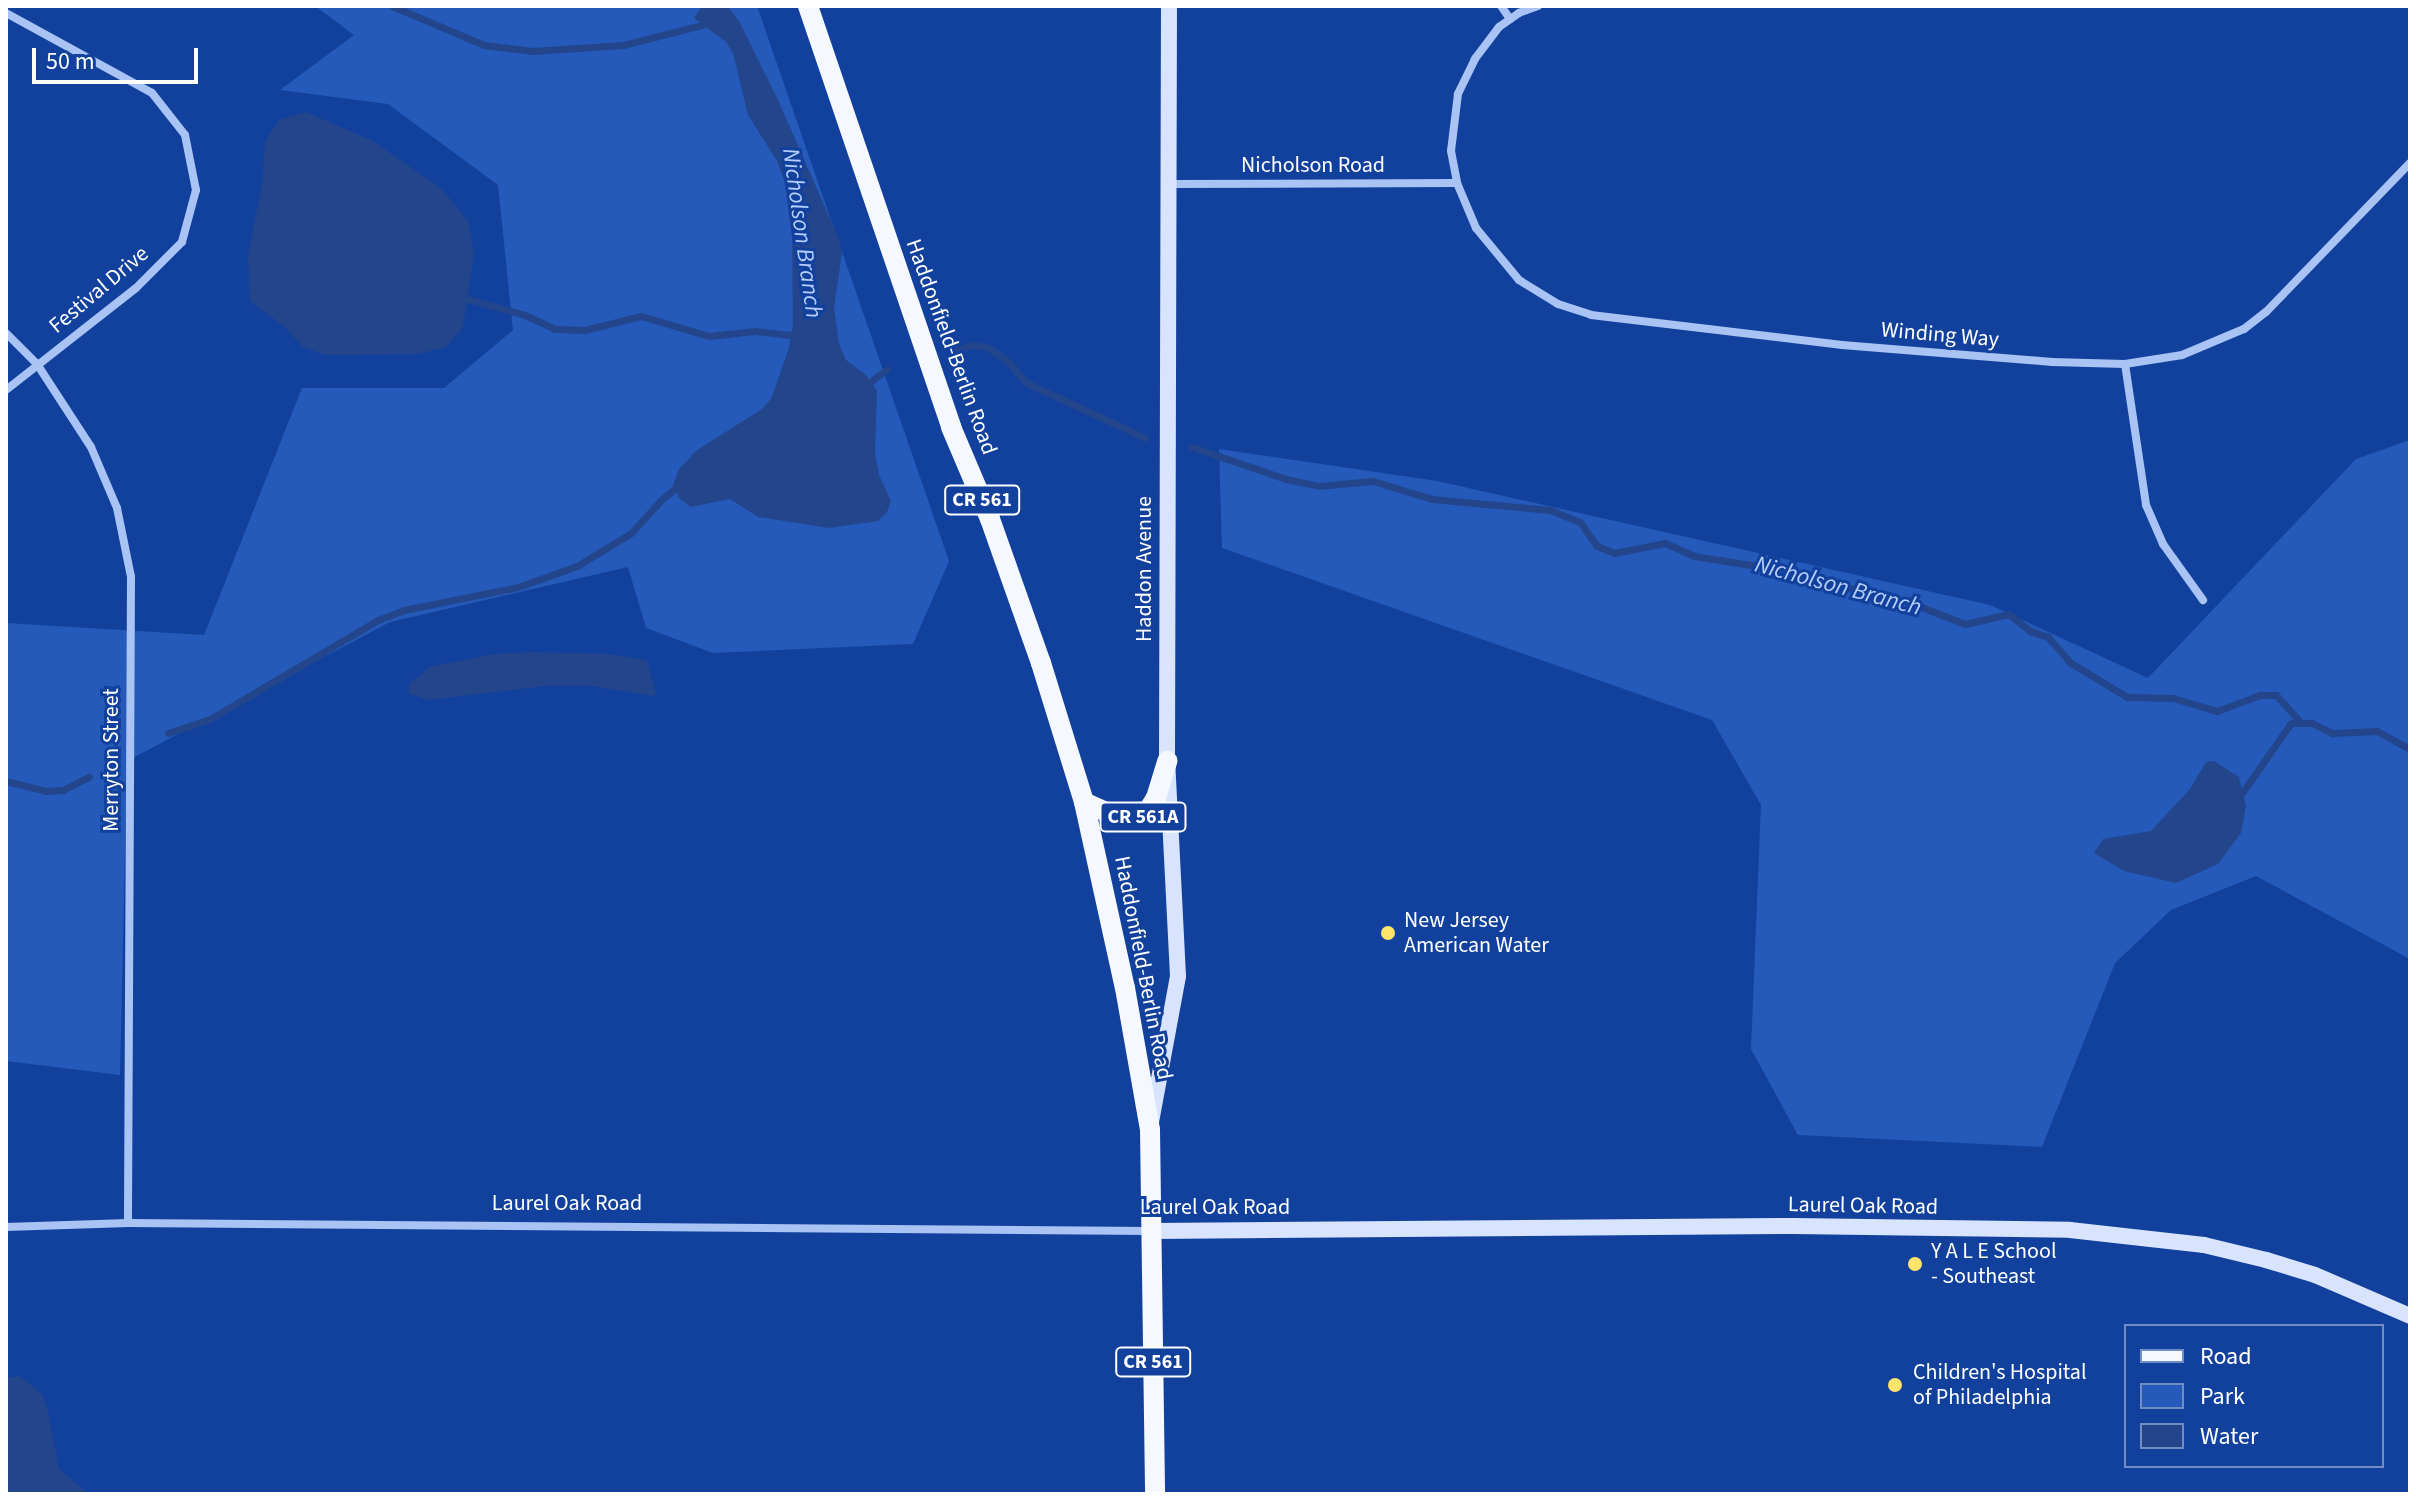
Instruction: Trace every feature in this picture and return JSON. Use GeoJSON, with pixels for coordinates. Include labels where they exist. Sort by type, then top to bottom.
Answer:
{"type":"FeatureCollection","features":[{"type":"Feature","properties":{"kind":"main road","name":"Haddonfield-Berlin Road"},"geometry":{"type":"LineString","coordinates":[[808,6],[951,427],[990,519],[1041,663],[1084,802],[1125,988],[1150,1130],[1155,1494]]}},
{"type":"Feature","properties":{"kind":"main road","name":"CR 561A"},"geometry":{"type":"LineString","coordinates":[[1084,802],[1124,820],[1144,817],[1156,798],[1167,761]]}},
{"type":"Feature","properties":{"kind":"street","name":"Haddon Avenue"},"geometry":{"type":"LineString","coordinates":[[1150,1130],[1178,976],[1167,761],[1169,6]]}},
{"type":"Feature","properties":{"kind":"street"},"geometry":{"type":"LineString","coordinates":[[1501,6],[1510,19],[1538,6]]}},
{"type":"Feature","properties":{"kind":"street","name":"Festival Drive"},"geometry":{"type":"LineString","coordinates":[[6,13],[152,93],[185,135],[196,190],[182,242],[136,288],[6,390]]}},
{"type":"Feature","properties":{"kind":"street","name":"Winding Way"},"geometry":{"type":"LineString","coordinates":[[1510,19],[1499,27],[1475,59],[1458,94],[1451,151],[1457,183],[1476,228],[1519,280],[1558,304],[1591,315],[1842,345],[2052,362],[2125,364],[2182,355],[2244,329],[2301,279],[2410,163]]}},
{"type":"Feature","properties":{"kind":"street","name":"Nicholson Road"},"geometry":{"type":"LineString","coordinates":[[1169,184],[1457,183]]}},
{"type":"Feature","properties":{"kind":"street","name":"Merryton Street"},"geometry":{"type":"LineString","coordinates":[[6,333],[37,364],[91,447],[117,508],[131,577],[128,1223]]}},
{"type":"Feature","properties":{"kind":"street"},"geometry":{"type":"LineString","coordinates":[[2125,364],[2146,505],[2163,544],[2203,600]]}},
{"type":"Feature","properties":{"kind":"street","name":"Laurel Oak Road"},"geometry":{"type":"LineString","coordinates":[[6,1227],[128,1223],[1152,1231],[1777,1226],[2070,1230],[2204,1245],[2266,1260],[2315,1275],[2410,1316]]}},
{"type":"Feature","properties":{"kind":"green space"},"geometry":{"type":"Polygon","coordinates":[[[315,6],[757,6],[949,561],[913,644],[713,653],[646,628],[628,567],[390,622],[127,761],[120,1075],[6,1061],[6,623],[204,635],[302,388],[444,388],[513,330],[498,185],[388,104],[280,90],[354,35],[315,6]]]}},
{"type":"Feature","properties":{"kind":"green space"},"geometry":{"type":"Polygon","coordinates":[[[2410,440],[2410,959],[2256,876],[2171,910],[2115,963],[2042,1147],[1798,1135],[1751,1049],[1761,805],[1712,720],[1222,548],[1219,449],[1437,481],[1990,605],[2148,678],[2356,459],[2410,440]]]}},
{"type":"Feature","properties":{"kind":"water"},"geometry":{"type":"Polygon","coordinates":[[[702,6],[728,7],[739,21],[778,100],[839,239],[842,253],[834,307],[839,344],[846,360],[866,375],[877,391],[875,453],[879,475],[891,501],[887,512],[878,521],[829,528],[758,517],[730,499],[691,507],[679,498],[673,485],[679,469],[697,450],[762,409],[771,399],[789,348],[793,325],[792,236],[785,183],[777,161],[748,115],[733,53],[726,42],[694,18],[702,6]]]}},
{"type":"Feature","properties":{"kind":"water"},"geometry":{"type":"Polygon","coordinates":[[[306,112],[371,140],[441,188],[468,221],[474,253],[463,327],[446,347],[418,354],[326,355],[303,347],[286,328],[250,301],[248,255],[262,184],[265,142],[279,120],[306,112]]]}},
{"type":"Feature","properties":{"kind":"water"},"geometry":{"type":"Polygon","coordinates":[[[494,654],[608,654],[647,660],[656,693],[654,696],[593,686],[545,686],[429,700],[409,694],[409,684],[430,667],[494,654]]]}},
{"type":"Feature","properties":{"kind":"water"},"geometry":{"type":"Polygon","coordinates":[[[2214,761],[2239,777],[2246,806],[2241,833],[2218,864],[2176,883],[2124,871],[2094,853],[2103,839],[2151,831],[2190,789],[2206,762],[2214,761]]]}},
{"type":"Feature","properties":{"kind":"water"},"geometry":{"type":"Polygon","coordinates":[[[20,1376],[41,1393],[59,1469],[89,1494],[6,1494],[6,1378],[20,1376]]]}},
{"type":"Feature","properties":{"kind":"waterway","name":"Nicholson Branch"},"geometry":{"type":"LineString","coordinates":[[392,6],[484,45],[533,51],[623,45],[706,24]]}},
{"type":"Feature","properties":{"kind":"waterway"},"geometry":{"type":"LineString","coordinates":[[457,296],[525,315],[555,329],[585,330],[641,316],[709,336],[755,331],[801,336]]}},
{"type":"Feature","properties":{"kind":"waterway","name":"Nicholson Branch"},"geometry":{"type":"LineString","coordinates":[[956,351],[971,345],[988,347],[1009,362],[1025,382],[1145,438]]}},
{"type":"Feature","properties":{"kind":"waterway","name":"Nicholson Branch"},"geometry":{"type":"LineString","coordinates":[[866,385],[887,369]]}},
{"type":"Feature","properties":{"kind":"waterway","name":"Nicholson Branch"},"geometry":{"type":"LineString","coordinates":[[1192,447],[1286,479],[1318,486],[1373,481],[1432,499],[1550,510],[1580,522],[1597,546],[1614,553],[1665,543],[1694,556],[1750,565],[1773,565],[1819,581],[1906,601],[1965,624],[2009,614],[2030,631],[2048,637],[2071,663],[2127,697],[2173,698],[2217,711],[2260,695],[2276,695],[2300,722]]}},
{"type":"Feature","properties":{"kind":"waterway"},"geometry":{"type":"LineString","coordinates":[[168,733],[210,719],[378,620],[404,610],[518,587],[577,566],[631,533],[662,499],[682,483]]}},
{"type":"Feature","properties":{"kind":"waterway","name":"Nicholson Branch"},"geometry":{"type":"LineString","coordinates":[[2237,800],[2291,723],[2312,723],[2332,733],[2377,731],[2410,749]]}},
{"type":"Feature","properties":{"kind":"waterway"},"geometry":{"type":"LineString","coordinates":[[6,781],[46,791],[63,790],[89,777]]}},
{"type":"Feature","properties":{"kind":"place","name":"New Jersey American Water"},"geometry":{"type":"Point","coordinates":[1388,933]}},
{"type":"Feature","properties":{"kind":"place","name":"Y A L E School - Southeast"},"geometry":{"type":"Point","coordinates":[1915,1264]}},
{"type":"Feature","properties":{"kind":"place","name":"Children's Hospital of Philadelphia"},"geometry":{"type":"Point","coordinates":[1895,1385]}}]}
